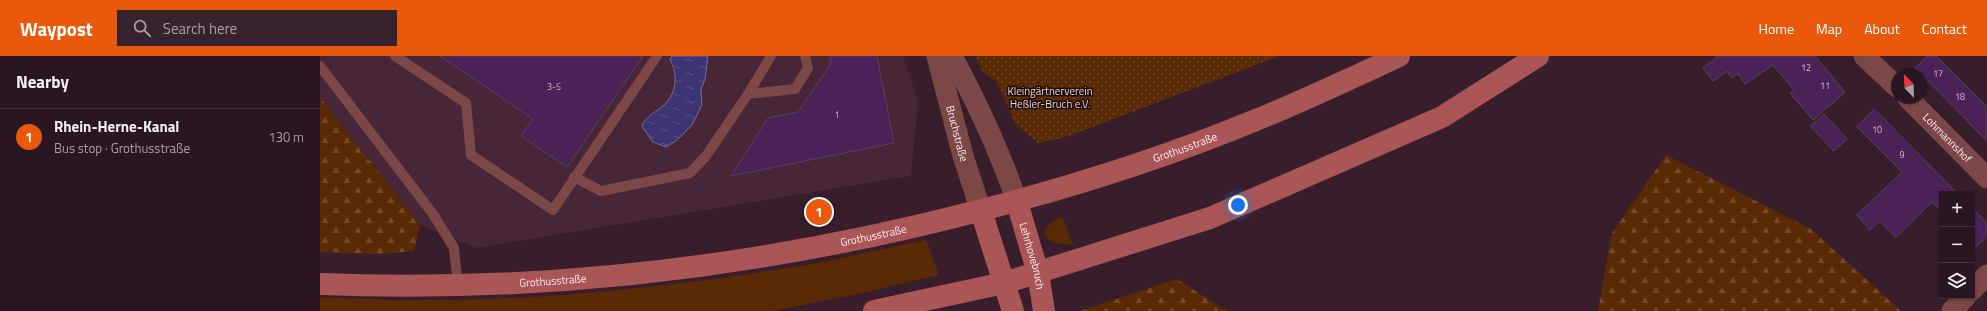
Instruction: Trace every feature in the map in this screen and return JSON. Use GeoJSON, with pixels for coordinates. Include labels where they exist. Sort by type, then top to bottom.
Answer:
{"type":"FeatureCollection","features":[{"type":"Feature","properties":{"kind":"main road","name":"Grothusstraße"},"geometry":{"type":"LineString","coordinates":[[320,284],[458,286],[606,277],[798,252],[928,224],[1017,202],[1139,164],[1250,123],[1399,56]]}},
{"type":"Feature","properties":{"kind":"main road"},"geometry":{"type":"LineString","coordinates":[[874,311],[1004,283],[1217,215],[1442,117],[1538,56]]}},
{"type":"Feature","properties":{"kind":"main road","name":"Lehrhovebruch"},"geometry":{"type":"LineString","coordinates":[[1017,202],[1038,273],[1044,311]]}},
{"type":"Feature","properties":{"kind":"main road"},"geometry":{"type":"LineString","coordinates":[[981,211],[1013,311]]}},
{"type":"Feature","properties":{"kind":"street","name":"Bruchstraße"},"geometry":{"type":"LineString","coordinates":[[937,56],[963,156],[981,211]]}},
{"type":"Feature","properties":{"kind":"street"},"geometry":{"type":"LineString","coordinates":[[952,56],[973,96],[1004,164],[1017,202]]}},
{"type":"Feature","properties":{"kind":"street"},"geometry":{"type":"LineString","coordinates":[[1864,56],[1891,81]]}},
{"type":"Feature","properties":{"kind":"street","name":"Lohmannshof"},"geometry":{"type":"LineString","coordinates":[[1914,104],[1987,178]]}},
{"type":"Feature","properties":{"kind":"street"},"geometry":{"type":"LineString","coordinates":[[1963,302],[1987,275]]}},
{"type":"Feature","properties":{"kind":"lane"},"geometry":{"type":"LineString","coordinates":[[395,56],[466,103],[471,155],[553,210],[657,56]]}},
{"type":"Feature","properties":{"kind":"lane"},"geometry":{"type":"LineString","coordinates":[[574,177],[601,191],[690,173],[706,156],[748,94],[771,56]]}},
{"type":"Feature","properties":{"kind":"lane"},"geometry":{"type":"LineString","coordinates":[[748,94],[795,89],[808,68],[805,56]]}},
{"type":"Feature","properties":{"kind":"lane"},"geometry":{"type":"LineString","coordinates":[[320,66],[433,214],[454,248],[458,286]]}},
{"type":"Feature","properties":{"kind":"shaded area"},"geometry":{"type":"Polygon","coordinates":[[[320,56],[903,56],[918,101],[911,176],[476,248],[420,225],[320,97],[320,56]]]}},
{"type":"Feature","properties":{"kind":"green space","name":"Kleingärtnerverein Heßler-Bruch e.V."},"geometry":{"type":"Polygon","coordinates":[[[975,56],[1279,56],[1066,137],[1038,143],[1015,123],[997,82],[982,71],[975,56]]]}},
{"type":"Feature","properties":{"kind":"green space"},"geometry":{"type":"Polygon","coordinates":[[[320,97],[420,225],[414,251],[382,254],[320,252],[320,97]]]}},
{"type":"Feature","properties":{"kind":"green space"},"geometry":{"type":"Polygon","coordinates":[[[1666,155],[1811,229],[1901,311],[1598,311],[1612,233],[1666,155]]]}},
{"type":"Feature","properties":{"kind":"green space"},"geometry":{"type":"Polygon","coordinates":[[[1062,216],[1073,245],[1049,240],[1046,236],[1045,232],[1047,228],[1062,216]]]}},
{"type":"Feature","properties":{"kind":"green space"},"geometry":{"type":"Polygon","coordinates":[[[926,240],[939,275],[853,295],[772,311],[320,311],[320,297],[380,300],[501,298],[621,290],[681,283],[800,266],[926,240]]]}},
{"type":"Feature","properties":{"kind":"green space"},"geometry":{"type":"Polygon","coordinates":[[[1177,279],[1222,308],[1231,311],[1080,311],[1177,279]]]}},
{"type":"Feature","properties":{"kind":"water"},"geometry":{"type":"Polygon","coordinates":[[[672,56],[708,56],[705,79],[701,89],[702,105],[692,125],[676,141],[666,147],[653,142],[643,128],[642,124],[664,105],[672,95],[675,77],[673,65],[670,59],[672,56]]]}},
{"type":"Feature","properties":{"kind":"building"},"geometry":{"type":"Polygon","coordinates":[[[440,56],[643,56],[567,167],[521,136],[533,119],[440,56]]]}},
{"type":"Feature","properties":{"kind":"building"},"geometry":{"type":"Polygon","coordinates":[[[830,56],[877,56],[894,143],[731,176],[768,118],[798,112],[831,64],[830,56]]]}},
{"type":"Feature","properties":{"kind":"building"},"geometry":{"type":"Polygon","coordinates":[[[1715,56],[1815,56],[1845,92],[1813,120],[1790,93],[1794,90],[1773,65],[1745,84],[1738,74],[1732,78],[1727,71],[1713,81],[1703,68],[1716,58],[1715,56]]]}},
{"type":"Feature","properties":{"kind":"building"},"geometry":{"type":"Polygon","coordinates":[[[1927,56],[1936,56],[1987,107],[1987,141],[1927,80],[1927,68],[1915,68],[1927,56]]]}},
{"type":"Feature","properties":{"kind":"building"},"geometry":{"type":"Polygon","coordinates":[[[1874,109],[1955,191],[1939,191],[1939,209],[1932,202],[1896,237],[1880,221],[1870,230],[1857,215],[1902,172],[1857,127],[1874,109]]]}},
{"type":"Feature","properties":{"kind":"building"},"geometry":{"type":"Polygon","coordinates":[[[1824,114],[1847,139],[1834,151],[1810,126],[1824,114]]]}},
{"type":"Feature","properties":{"kind":"building"},"geometry":{"type":"Polygon","coordinates":[[[1975,211],[1987,223],[1987,236],[1976,247],[1975,211]]]}},
{"type":"Feature","properties":{"kind":"place","name":"Rhein-Herne-Kanal"},"geometry":{"type":"Point","coordinates":[819,212]}}]}
